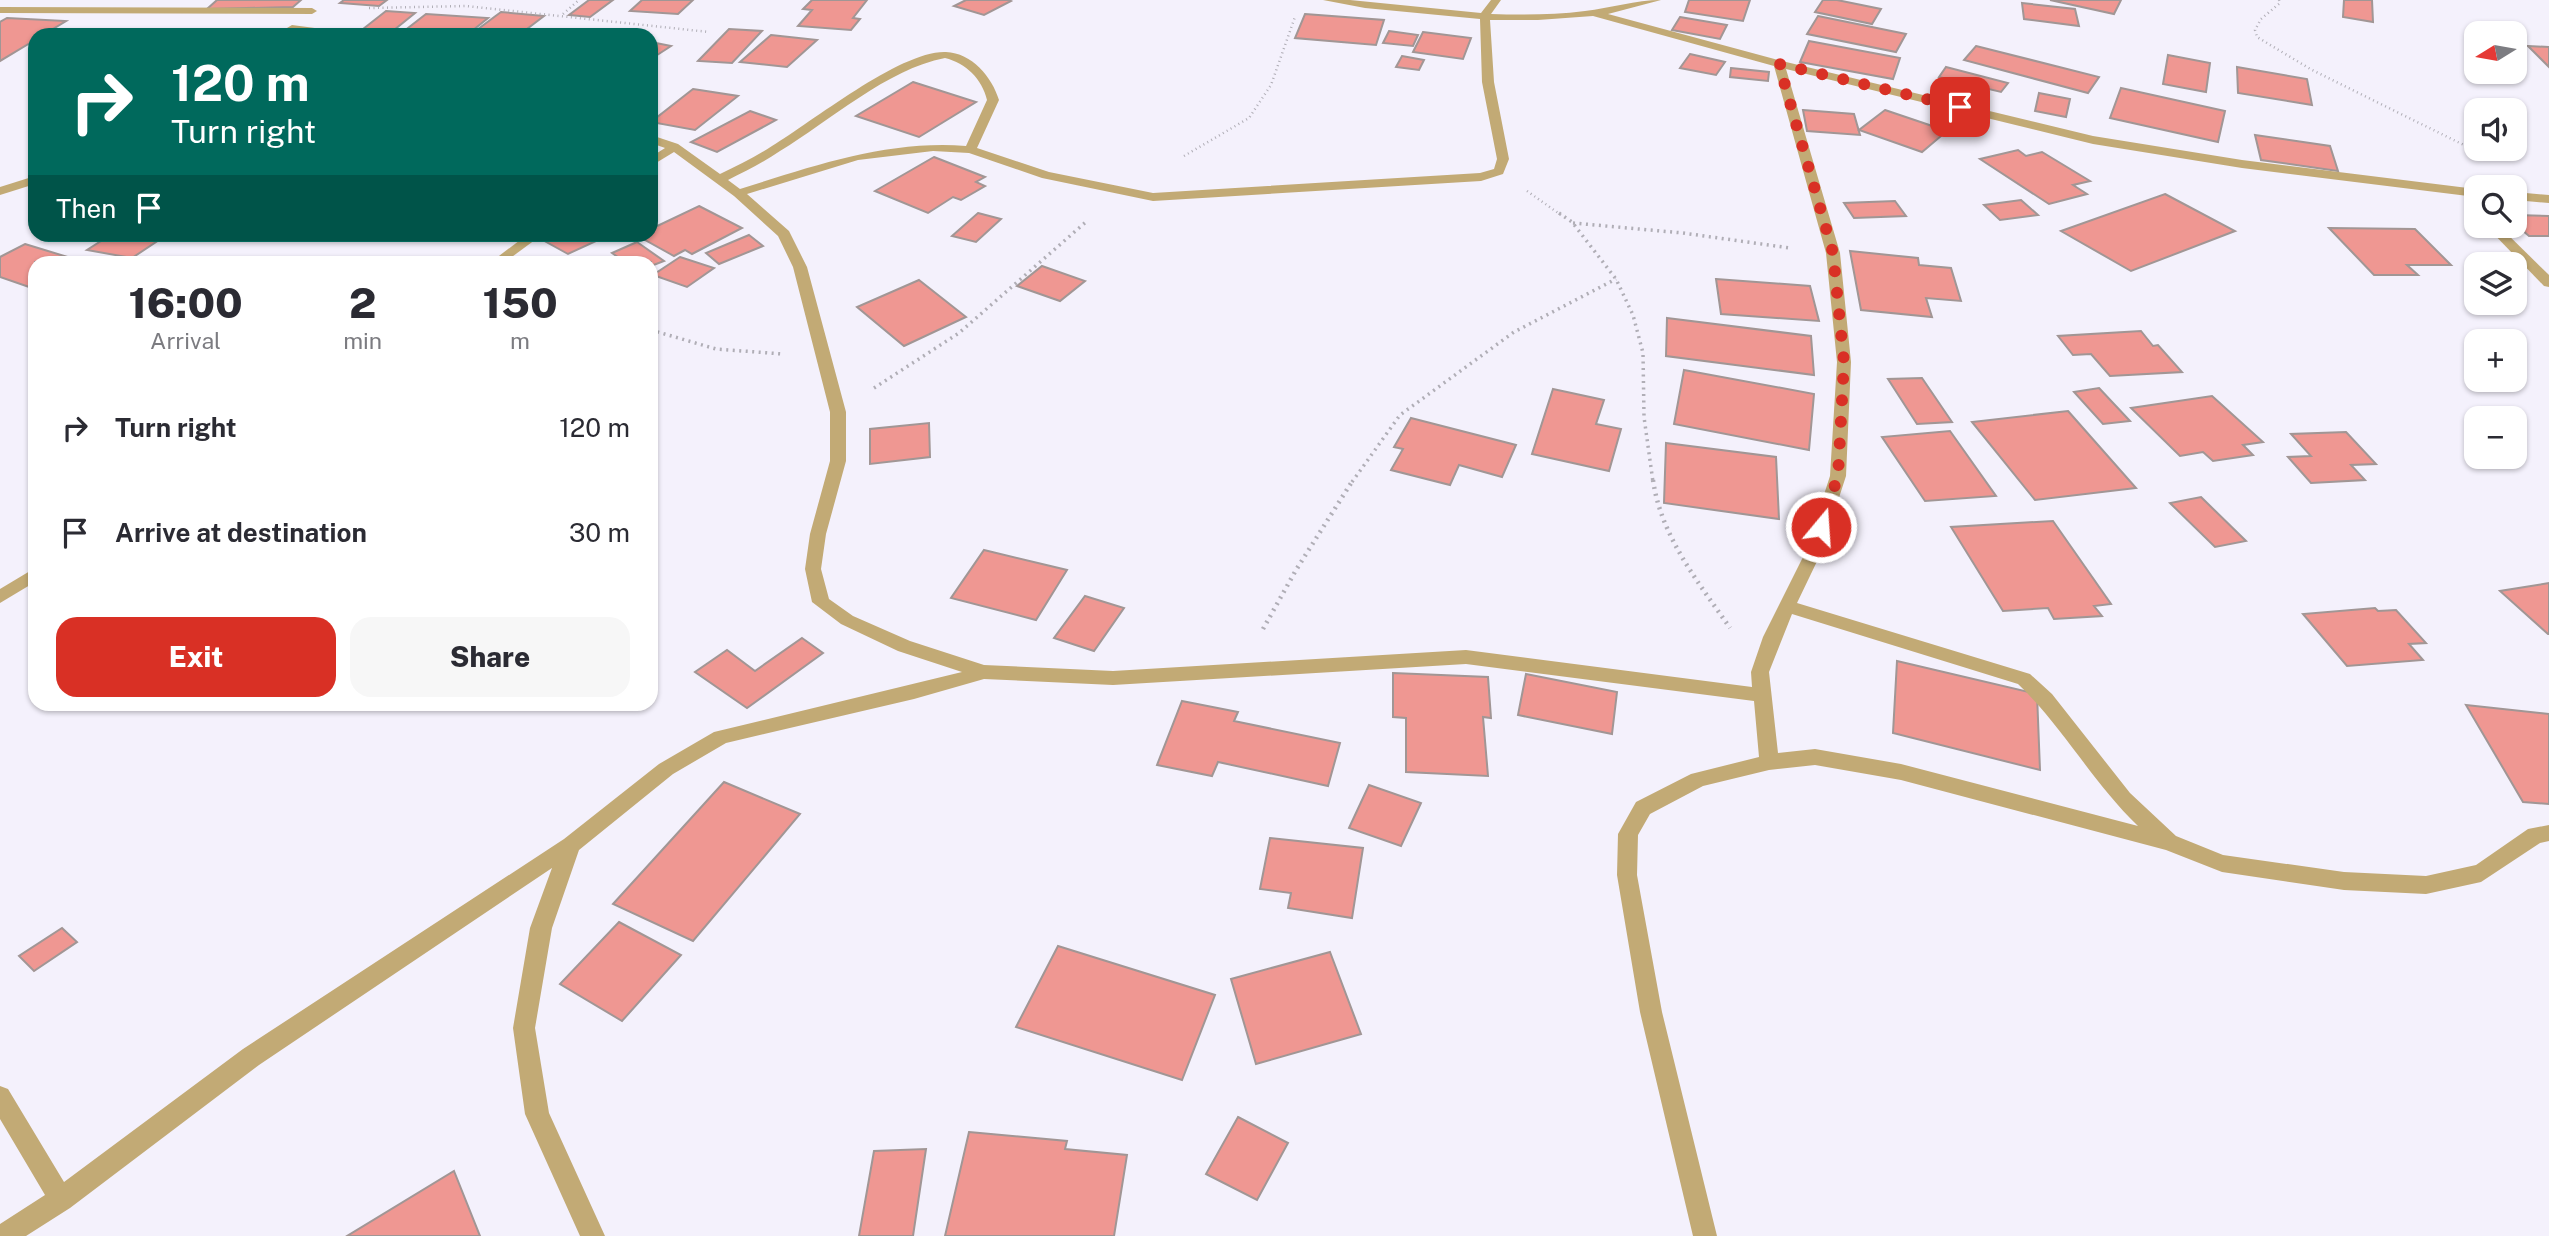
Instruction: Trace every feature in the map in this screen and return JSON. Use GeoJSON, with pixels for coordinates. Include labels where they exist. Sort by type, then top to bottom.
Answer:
{"type":"FeatureCollection","features":[{"type":"Feature","properties":{"kind":"street"},"geometry":{"type":"LineString","coordinates":[[291,28],[324,0]]}},
{"type":"Feature","properties":{"kind":"street"},"geometry":{"type":"LineString","coordinates":[[1328,0],[1385,8],[1485,15],[1596,14],[1656,0]]}},
{"type":"Feature","properties":{"kind":"street"},"geometry":{"type":"LineString","coordinates":[[738,193],[857,157],[933,147],[970,150],[1046,175],[1153,197],[1364,183],[1457,180],[1499,171],[1503,159],[1488,82],[1485,15],[1496,0]]}},
{"type":"Feature","properties":{"kind":"street"},"geometry":{"type":"LineString","coordinates":[[0,10],[312,11]]}},
{"type":"Feature","properties":{"kind":"street"},"geometry":{"type":"LineString","coordinates":[[1596,14],[1779,64],[2093,140],[2242,164],[2464,194]]}},
{"type":"Feature","properties":{"kind":"street"},"geometry":{"type":"LineString","coordinates":[[719,180],[774,150],[877,84],[927,58],[945,55],[958,58],[976,72],[989,84],[992,93],[993,100],[970,150]]}},
{"type":"Feature","properties":{"kind":"street"},"geometry":{"type":"LineString","coordinates":[[1769,762],[1760,672],[1772,637],[1813,552],[1838,476],[1844,362],[1833,253],[1779,64]]}},
{"type":"Feature","properties":{"kind":"street"},"geometry":{"type":"LineString","coordinates":[[658,142],[674,148],[738,193],[784,234],[800,267],[838,412],[838,461],[818,534],[813,569],[821,602],[847,620],[904,646],[984,672],[1113,678],[1466,657],[1762,695]]}},
{"type":"Feature","properties":{"kind":"street"},"geometry":{"type":"LineString","coordinates":[[658,158],[674,148]]}},
{"type":"Feature","properties":{"kind":"street"},"geometry":{"type":"LineString","coordinates":[[0,191],[28,182]]}},
{"type":"Feature","properties":{"kind":"street"},"geometry":{"type":"LineString","coordinates":[[2527,197],[2549,199]]}},
{"type":"Feature","properties":{"kind":"street"},"geometry":{"type":"LineString","coordinates":[[2504,238],[2549,283]]}},
{"type":"Feature","properties":{"kind":"street"},"geometry":{"type":"LineString","coordinates":[[506,256],[526,242]]}},
{"type":"Feature","properties":{"kind":"street"},"geometry":{"type":"LineString","coordinates":[[0,597],[28,579]]}},
{"type":"Feature","properties":{"kind":"street"},"geometry":{"type":"LineString","coordinates":[[1788,606],[2024,679],[2045,699],[2123,799],[2169,842]]}},
{"type":"Feature","properties":{"kind":"street"},"geometry":{"type":"LineString","coordinates":[[4,1236],[61,1199],[251,1057],[571,845],[666,769],[721,737],[914,692],[984,672]]}},
{"type":"Feature","properties":{"kind":"street"},"geometry":{"type":"LineString","coordinates":[[1705,1236],[1651,1012],[1627,875],[1628,834],[1643,808],[1698,779],[1769,762],[1815,757],[1901,772],[2169,842],[2222,863],[2344,881],[2426,886],[2481,873],[2535,835],[2549,833]]}},
{"type":"Feature","properties":{"kind":"street"},"geometry":{"type":"LineString","coordinates":[[571,845],[541,928],[524,1028],[537,1114],[593,1236]]}},
{"type":"Feature","properties":{"kind":"street"},"geometry":{"type":"LineString","coordinates":[[0,1097],[61,1199]]}},
{"type":"Feature","properties":{"kind":"path"},"geometry":{"type":"LineString","coordinates":[[563,14],[579,0]]}},
{"type":"Feature","properties":{"kind":"path"},"geometry":{"type":"LineString","coordinates":[[2278,0],[2280,3],[2261,19],[2255,30],[2258,37],[2312,70],[2464,146]]}},
{"type":"Feature","properties":{"kind":"path"},"geometry":{"type":"LineString","coordinates":[[312,11],[393,6],[466,6],[563,14],[709,32]]}},
{"type":"Feature","properties":{"kind":"path"},"geometry":{"type":"LineString","coordinates":[[838,412],[960,334],[1121,191],[1250,118],[1271,85],[1298,10]]}},
{"type":"Feature","properties":{"kind":"path"},"geometry":{"type":"LineString","coordinates":[[1499,171],[1572,222],[1616,279],[1633,315],[1643,353],[1644,416],[1654,489],[1665,525],[1685,563],[1760,672]]}},
{"type":"Feature","properties":{"kind":"path"},"geometry":{"type":"LineString","coordinates":[[1572,222],[1684,233],[1833,253]]}},
{"type":"Feature","properties":{"kind":"path"},"geometry":{"type":"LineString","coordinates":[[1240,671],[1296,570],[1343,495],[1400,415],[1514,332],[1616,279]]}},
{"type":"Feature","properties":{"kind":"path"},"geometry":{"type":"LineString","coordinates":[[658,333],[698,347],[743,355],[824,355]]}},
{"type":"Feature","properties":{"kind":"building"},"geometry":{"type":"Polygon","coordinates":[[[217,0],[301,0],[293,7],[207,9],[217,0]]]}},
{"type":"Feature","properties":{"kind":"building"},"geometry":{"type":"Polygon","coordinates":[[[344,0],[387,0],[379,6],[340,3],[344,0]]]}},
{"type":"Feature","properties":{"kind":"building"},"geometry":{"type":"Polygon","coordinates":[[[589,0],[613,0],[590,17],[569,15],[589,0]]]}},
{"type":"Feature","properties":{"kind":"building"},"geometry":{"type":"Polygon","coordinates":[[[642,0],[693,0],[678,14],[630,11],[642,0]]]}},
{"type":"Feature","properties":{"kind":"building"},"geometry":{"type":"Polygon","coordinates":[[[812,0],[867,0],[853,18],[860,19],[851,30],[798,26],[812,10],[803,9],[812,0]]]}},
{"type":"Feature","properties":{"kind":"building"},"geometry":{"type":"Polygon","coordinates":[[[966,0],[1011,1],[984,15],[954,6],[966,0]]]}},
{"type":"Feature","properties":{"kind":"building"},"geometry":{"type":"Polygon","coordinates":[[[1689,0],[1750,0],[1743,21],[1685,12],[1689,0]]]}},
{"type":"Feature","properties":{"kind":"building"},"geometry":{"type":"Polygon","coordinates":[[[1823,0],[1837,0],[1881,9],[1872,24],[1815,12],[1823,0]]]}},
{"type":"Feature","properties":{"kind":"building"},"geometry":{"type":"Polygon","coordinates":[[[2050,0],[2121,0],[2114,14],[2050,0]]]}},
{"type":"Feature","properties":{"kind":"building"},"geometry":{"type":"Polygon","coordinates":[[[2344,0],[2372,0],[2373,22],[2343,17],[2344,0]]]}},
{"type":"Feature","properties":{"kind":"building"},"geometry":{"type":"Polygon","coordinates":[[[2022,3],[2075,9],[2079,26],[2024,19],[2022,3]]]}},
{"type":"Feature","properties":{"kind":"building"},"geometry":{"type":"Polygon","coordinates":[[[386,11],[415,13],[396,28],[364,28],[386,11]]]}},
{"type":"Feature","properties":{"kind":"building"},"geometry":{"type":"Polygon","coordinates":[[[501,12],[544,16],[528,28],[479,28],[501,12]]]}},
{"type":"Feature","properties":{"kind":"building"},"geometry":{"type":"Polygon","coordinates":[[[426,14],[488,18],[476,28],[408,28],[426,14]]]}},
{"type":"Feature","properties":{"kind":"building"},"geometry":{"type":"Polygon","coordinates":[[[1305,14],[1384,20],[1376,45],[1295,38],[1305,14]]]}},
{"type":"Feature","properties":{"kind":"building"},"geometry":{"type":"Polygon","coordinates":[[[1818,16],[1906,34],[1896,52],[1807,34],[1818,16]]]}},
{"type":"Feature","properties":{"kind":"building"},"geometry":{"type":"Polygon","coordinates":[[[1680,17],[1727,25],[1720,39],[1672,30],[1680,17]]]}},
{"type":"Feature","properties":{"kind":"building"},"geometry":{"type":"Polygon","coordinates":[[[7,18],[66,21],[54,28],[28,28],[28,44],[0,61],[0,22],[7,18]]]}},
{"type":"Feature","properties":{"kind":"building"},"geometry":{"type":"Polygon","coordinates":[[[729,29],[762,31],[732,63],[698,61],[729,29]]]}},
{"type":"Feature","properties":{"kind":"building"},"geometry":{"type":"Polygon","coordinates":[[[1389,31],[1418,35],[1413,46],[1383,43],[1389,31]]]}},
{"type":"Feature","properties":{"kind":"building"},"geometry":{"type":"Polygon","coordinates":[[[1423,32],[1471,38],[1463,59],[1413,52],[1423,32]]]}},
{"type":"Feature","properties":{"kind":"building"},"geometry":{"type":"Polygon","coordinates":[[[771,35],[817,40],[787,67],[740,62],[771,35]]]}},
{"type":"Feature","properties":{"kind":"building"},"geometry":{"type":"Polygon","coordinates":[[[1809,41],[1900,58],[1893,79],[1800,62],[1809,41]]]}},
{"type":"Feature","properties":{"kind":"building"},"geometry":{"type":"Polygon","coordinates":[[[658,43],[671,46],[658,54],[658,43]]]}},
{"type":"Feature","properties":{"kind":"building"},"geometry":{"type":"Polygon","coordinates":[[[1976,46],[2099,77],[2088,93],[1964,60],[1976,46]]]}},
{"type":"Feature","properties":{"kind":"building"},"geometry":{"type":"Polygon","coordinates":[[[2528,46],[2549,47],[2549,67],[2528,46]]]}},
{"type":"Feature","properties":{"kind":"building"},"geometry":{"type":"Polygon","coordinates":[[[1690,54],[1725,62],[1716,75],[1680,68],[1690,54]]]}},
{"type":"Feature","properties":{"kind":"building"},"geometry":{"type":"Polygon","coordinates":[[[2168,55],[2210,63],[2206,92],[2163,84],[2168,55]]]}},
{"type":"Feature","properties":{"kind":"building"},"geometry":{"type":"Polygon","coordinates":[[[1402,56],[1424,60],[1419,70],[1396,67],[1402,56]]]}},
{"type":"Feature","properties":{"kind":"building"},"geometry":{"type":"Polygon","coordinates":[[[1946,67],[2008,83],[2001,92],[1939,77],[1946,67]]]}},
{"type":"Feature","properties":{"kind":"building"},"geometry":{"type":"Polygon","coordinates":[[[2237,67],[2307,79],[2312,105],[2238,93],[2237,67]]]}},
{"type":"Feature","properties":{"kind":"building"},"geometry":{"type":"Polygon","coordinates":[[[1731,68],[1769,72],[1768,81],[1730,77],[1731,68]]]}},
{"type":"Feature","properties":{"kind":"building"},"geometry":{"type":"Polygon","coordinates":[[[913,82],[976,102],[919,137],[856,116],[913,82]]]}},
{"type":"Feature","properties":{"kind":"building"},"geometry":{"type":"Polygon","coordinates":[[[2121,88],[2225,111],[2218,142],[2110,118],[2121,88]]]}},
{"type":"Feature","properties":{"kind":"building"},"geometry":{"type":"Polygon","coordinates":[[[693,89],[738,96],[695,130],[658,123],[658,116],[693,89]]]}},
{"type":"Feature","properties":{"kind":"building"},"geometry":{"type":"Polygon","coordinates":[[[2039,93],[2070,99],[2066,117],[2035,111],[2039,93]]]}},
{"type":"Feature","properties":{"kind":"building"},"geometry":{"type":"Polygon","coordinates":[[[1803,110],[1854,114],[1860,135],[1807,131],[1803,110]]]}},
{"type":"Feature","properties":{"kind":"building"},"geometry":{"type":"Polygon","coordinates":[[[1885,110],[1947,131],[1922,152],[1859,130],[1885,110]]]}},
{"type":"Feature","properties":{"kind":"building"},"geometry":{"type":"Polygon","coordinates":[[[750,111],[776,120],[717,152],[691,142],[750,111]]]}},
{"type":"Feature","properties":{"kind":"building"},"geometry":{"type":"Polygon","coordinates":[[[2255,135],[2330,146],[2338,171],[2261,160],[2255,135]]]}},
{"type":"Feature","properties":{"kind":"building"},"geometry":{"type":"Polygon","coordinates":[[[2018,150],[2026,156],[2042,152],[2090,181],[2073,185],[2087,194],[2049,204],[1980,159],[2018,150]]]}},
{"type":"Feature","properties":{"kind":"building"},"geometry":{"type":"Polygon","coordinates":[[[934,157],[985,177],[976,182],[985,186],[961,200],[953,197],[928,213],[875,191],[934,157]]]}},
{"type":"Feature","properties":{"kind":"building"},"geometry":{"type":"Polygon","coordinates":[[[2165,194],[2235,231],[2131,271],[2061,231],[2165,194]]]}},
{"type":"Feature","properties":{"kind":"building"},"geometry":{"type":"Polygon","coordinates":[[[2021,200],[2038,215],[2000,220],[1984,205],[2021,200]]]}},
{"type":"Feature","properties":{"kind":"building"},"geometry":{"type":"Polygon","coordinates":[[[1895,201],[1906,216],[1854,218],[1844,203],[1895,201]]]}},
{"type":"Feature","properties":{"kind":"building"},"geometry":{"type":"Polygon","coordinates":[[[699,206],[742,228],[692,254],[685,250],[674,256],[649,242],[658,242],[658,226],[699,206]]]}},
{"type":"Feature","properties":{"kind":"building"},"geometry":{"type":"Polygon","coordinates":[[[978,213],[1001,219],[976,242],[952,236],[978,213]]]}},
{"type":"Feature","properties":{"kind":"building"},"geometry":{"type":"Polygon","coordinates":[[[2527,215],[2549,216],[2549,236],[2529,236],[2527,215]]]}},
{"type":"Feature","properties":{"kind":"building"},"geometry":{"type":"Polygon","coordinates":[[[2329,228],[2415,229],[2451,265],[2407,265],[2418,275],[2374,275],[2329,228]]]}},
{"type":"Feature","properties":{"kind":"building"},"geometry":{"type":"Polygon","coordinates":[[[749,235],[763,246],[719,264],[706,253],[749,235]]]}},
{"type":"Feature","properties":{"kind":"building"},"geometry":{"type":"Polygon","coordinates":[[[100,242],[156,242],[135,256],[87,250],[100,242]]]}},
{"type":"Feature","properties":{"kind":"building"},"geometry":{"type":"Polygon","coordinates":[[[546,242],[594,242],[568,254],[546,242]]]}},
{"type":"Feature","properties":{"kind":"building"},"geometry":{"type":"Polygon","coordinates":[[[637,242],[657,256],[616,256],[612,253],[637,242]]]}},
{"type":"Feature","properties":{"kind":"building"},"geometry":{"type":"Polygon","coordinates":[[[25,244],[64,256],[28,256],[28,287],[0,277],[0,257],[25,244]]]}},
{"type":"Feature","properties":{"kind":"building"},"geometry":{"type":"Polygon","coordinates":[[[1850,251],[1918,258],[1919,265],[1951,268],[1961,301],[1926,298],[1932,317],[1861,310],[1850,251]]]}},
{"type":"Feature","properties":{"kind":"building"},"geometry":{"type":"Polygon","coordinates":[[[680,257],[714,268],[687,287],[658,277],[658,272],[680,257]]]}},
{"type":"Feature","properties":{"kind":"building"},"geometry":{"type":"Polygon","coordinates":[[[1042,266],[1085,281],[1060,301],[1017,286],[1042,266]]]}},
{"type":"Feature","properties":{"kind":"building"},"geometry":{"type":"Polygon","coordinates":[[[1716,279],[1810,286],[1819,321],[1721,314],[1716,279]]]}},
{"type":"Feature","properties":{"kind":"building"},"geometry":{"type":"Polygon","coordinates":[[[919,280],[966,317],[904,346],[857,307],[919,280]]]}},
{"type":"Feature","properties":{"kind":"building"},"geometry":{"type":"Polygon","coordinates":[[[1667,318],[1811,336],[1814,375],[1666,356],[1667,318]]]}},
{"type":"Feature","properties":{"kind":"building"},"geometry":{"type":"Polygon","coordinates":[[[2141,331],[2153,346],[2158,345],[2182,372],[2110,376],[2091,354],[2073,355],[2058,336],[2141,331]]]}},
{"type":"Feature","properties":{"kind":"building"},"geometry":{"type":"Polygon","coordinates":[[[1684,370],[1814,394],[1809,450],[1674,424],[1684,370]]]}},
{"type":"Feature","properties":{"kind":"building"},"geometry":{"type":"Polygon","coordinates":[[[1922,378],[1952,422],[1917,424],[1888,379],[1922,378]]]}},
{"type":"Feature","properties":{"kind":"building"},"geometry":{"type":"Polygon","coordinates":[[[2099,388],[2130,421],[2103,424],[2074,392],[2099,388]]]}},
{"type":"Feature","properties":{"kind":"building"},"geometry":{"type":"Polygon","coordinates":[[[1553,389],[1604,400],[1596,424],[1621,429],[1609,471],[1532,454],[1553,389]]]}},
{"type":"Feature","properties":{"kind":"building"},"geometry":{"type":"Polygon","coordinates":[[[2212,396],[2263,442],[2243,445],[2253,455],[2213,461],[2203,452],[2180,456],[2131,408],[2212,396]]]}},
{"type":"Feature","properties":{"kind":"building"},"geometry":{"type":"Polygon","coordinates":[[[2068,411],[2136,488],[2035,500],[1972,422],[2068,411]]]}},
{"type":"Feature","properties":{"kind":"building"},"geometry":{"type":"Polygon","coordinates":[[[1411,418],[1516,445],[1502,477],[1459,465],[1450,485],[1391,470],[1403,449],[1394,447],[1411,418]]]}},
{"type":"Feature","properties":{"kind":"building"},"geometry":{"type":"Polygon","coordinates":[[[929,423],[930,457],[870,464],[870,429],[929,423]]]}},
{"type":"Feature","properties":{"kind":"building"},"geometry":{"type":"Polygon","coordinates":[[[1950,431],[1996,496],[1925,501],[1882,437],[1950,431]]]}},
{"type":"Feature","properties":{"kind":"building"},"geometry":{"type":"Polygon","coordinates":[[[2346,432],[2376,464],[2351,465],[2365,480],[2311,483],[2288,457],[2311,456],[2291,434],[2346,432]]]}},
{"type":"Feature","properties":{"kind":"building"},"geometry":{"type":"Polygon","coordinates":[[[1666,443],[1776,457],[1779,519],[1664,503],[1666,443]]]}},
{"type":"Feature","properties":{"kind":"building"},"geometry":{"type":"Polygon","coordinates":[[[2201,497],[2246,541],[2215,547],[2170,503],[2201,497]]]}},
{"type":"Feature","properties":{"kind":"building"},"geometry":{"type":"Polygon","coordinates":[[[2053,521],[2111,604],[2094,606],[2102,616],[2054,619],[2048,608],[2003,611],[1951,527],[2053,521]]]}},
{"type":"Feature","properties":{"kind":"building"},"geometry":{"type":"Polygon","coordinates":[[[984,550],[1067,570],[1036,620],[951,598],[984,550]]]}},
{"type":"Feature","properties":{"kind":"building"},"geometry":{"type":"Polygon","coordinates":[[[2549,583],[2549,634],[2548,634],[2500,591],[2549,583]]]}},
{"type":"Feature","properties":{"kind":"building"},"geometry":{"type":"Polygon","coordinates":[[[1085,596],[1124,608],[1094,651],[1054,638],[1085,596]]]}},
{"type":"Feature","properties":{"kind":"building"},"geometry":{"type":"Polygon","coordinates":[[[2375,608],[2378,611],[2396,610],[2426,643],[2409,644],[2423,660],[2347,666],[2303,614],[2375,608]]]}},
{"type":"Feature","properties":{"kind":"building"},"geometry":{"type":"Polygon","coordinates":[[[802,638],[823,653],[747,708],[695,672],[727,650],[755,671],[802,638]]]}},
{"type":"Feature","properties":{"kind":"building"},"geometry":{"type":"Polygon","coordinates":[[[1897,661],[2037,694],[2040,770],[1893,733],[1897,661]]]}},
{"type":"Feature","properties":{"kind":"building"},"geometry":{"type":"Polygon","coordinates":[[[1393,673],[1488,677],[1491,718],[1483,717],[1488,776],[1406,772],[1406,718],[1393,717],[1393,673]]]}},
{"type":"Feature","properties":{"kind":"building"},"geometry":{"type":"Polygon","coordinates":[[[1526,674],[1617,692],[1612,734],[1518,715],[1526,674]]]}},
{"type":"Feature","properties":{"kind":"building"},"geometry":{"type":"Polygon","coordinates":[[[1182,701],[1238,712],[1234,721],[1340,743],[1328,786],[1218,762],[1212,776],[1157,765],[1182,701]]]}},
{"type":"Feature","properties":{"kind":"building"},"geometry":{"type":"Polygon","coordinates":[[[2466,705],[2549,714],[2549,804],[2523,802],[2466,705]]]}},
{"type":"Feature","properties":{"kind":"building"},"geometry":{"type":"Polygon","coordinates":[[[724,782],[800,814],[693,941],[613,904],[724,782]]]}},
{"type":"Feature","properties":{"kind":"building"},"geometry":{"type":"Polygon","coordinates":[[[1369,785],[1421,803],[1401,846],[1349,828],[1369,785]]]}},
{"type":"Feature","properties":{"kind":"building"},"geometry":{"type":"Polygon","coordinates":[[[1270,838],[1363,848],[1352,918],[1288,908],[1291,893],[1260,889],[1270,838]]]}},
{"type":"Feature","properties":{"kind":"building"},"geometry":{"type":"Polygon","coordinates":[[[619,922],[681,955],[622,1021],[560,984],[619,922]]]}},
{"type":"Feature","properties":{"kind":"building"},"geometry":{"type":"Polygon","coordinates":[[[62,928],[77,942],[34,971],[19,956],[62,928]]]}},
{"type":"Feature","properties":{"kind":"building"},"geometry":{"type":"Polygon","coordinates":[[[1058,946],[1215,995],[1182,1080],[1016,1027],[1058,946]]]}},
{"type":"Feature","properties":{"kind":"building"},"geometry":{"type":"Polygon","coordinates":[[[1330,952],[1361,1034],[1256,1064],[1231,979],[1330,952]]]}},
{"type":"Feature","properties":{"kind":"building"},"geometry":{"type":"Polygon","coordinates":[[[1238,1117],[1288,1143],[1257,1200],[1206,1174],[1238,1117]]]}},
{"type":"Feature","properties":{"kind":"building"},"geometry":{"type":"Polygon","coordinates":[[[969,1132],[1067,1141],[1065,1149],[1127,1155],[1114,1236],[945,1236],[969,1132]]]}},
{"type":"Feature","properties":{"kind":"building"},"geometry":{"type":"Polygon","coordinates":[[[926,1149],[913,1236],[859,1236],[874,1151],[926,1149]]]}},
{"type":"Feature","properties":{"kind":"building"},"geometry":{"type":"Polygon","coordinates":[[[454,1171],[480,1236],[347,1236],[454,1171]]]}},
{"type":"Feature","properties":{"kind":"route"},"geometry":{"type":"LineString","coordinates":[[1821,527],[1838,476],[1844,362],[1833,253],[1779,64],[1960,107]]}}]}
